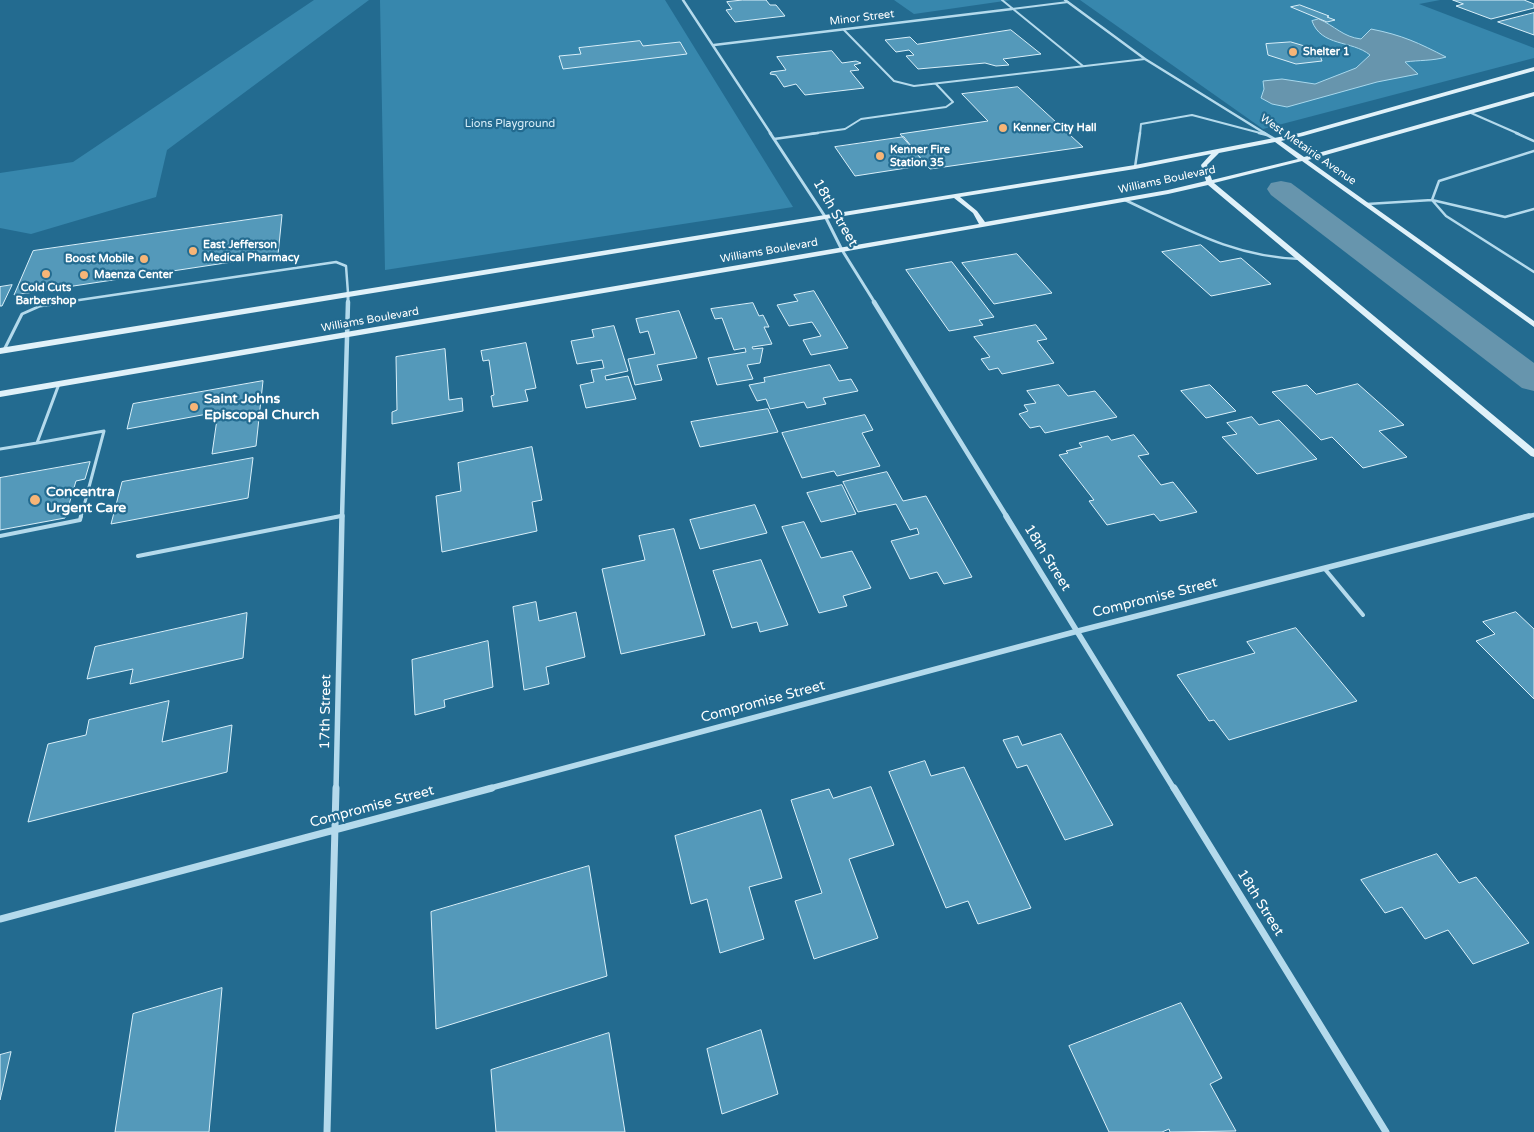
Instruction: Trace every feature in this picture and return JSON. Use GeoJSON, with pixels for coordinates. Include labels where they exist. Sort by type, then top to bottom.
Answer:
{"type":"FeatureCollection","features":[{"type":"Feature","properties":{"kind":"main road","name":"Williams Boulevard"},"geometry":{"type":"LineString","coordinates":[[2,351],[956,198],[1135,167],[1216,152],[1273,138],[1302,134],[1534,69]]}},
{"type":"Feature","properties":{"kind":"main road","name":"Williams Boulevard"},"geometry":{"type":"LineString","coordinates":[[0,394],[1125,200],[1210,183],[1304,159],[1534,94]]}},
{"type":"Feature","properties":{"kind":"main road","name":"West Metairie Avenue"},"geometry":{"type":"LineString","coordinates":[[1273,138],[1534,324]]}},
{"type":"Feature","properties":{"kind":"main road"},"geometry":{"type":"LineString","coordinates":[[1216,152],[1204,165],[1210,183],[1534,454]]}},
{"type":"Feature","properties":{"kind":"main road"},"geometry":{"type":"LineString","coordinates":[[956,198],[975,212],[983,224]]}},
{"type":"Feature","properties":{"kind":"street","name":"18th Street"},"geometry":{"type":"LineString","coordinates":[[683,0],[826,218],[842,250],[1386,1132]]}},
{"type":"Feature","properties":{"kind":"street","name":"West Metairie Avenue"},"geometry":{"type":"LineString","coordinates":[[1066,1],[1145,59],[1273,138]]}},
{"type":"Feature","properties":{"kind":"street","name":"Minor Street"},"geometry":{"type":"LineString","coordinates":[[714,45],[1012,9]]}},
{"type":"Feature","properties":{"kind":"street","name":"17th Street"},"geometry":{"type":"LineString","coordinates":[[328,1132],[348,294]]}},
{"type":"Feature","properties":{"kind":"street","name":"Compromise Street"},"geometry":{"type":"LineString","coordinates":[[0,919],[1078,631],[1534,515]]}},
{"type":"Feature","properties":{"kind":"lane"},"geometry":{"type":"LineString","coordinates":[[1002,0],[1083,66]]}},
{"type":"Feature","properties":{"kind":"lane"},"geometry":{"type":"LineString","coordinates":[[1012,9],[1066,1]]}},
{"type":"Feature","properties":{"kind":"lane"},"geometry":{"type":"LineString","coordinates":[[844,30],[894,81],[914,86],[1145,59]]}},
{"type":"Feature","properties":{"kind":"lane"},"geometry":{"type":"LineString","coordinates":[[774,139],[845,129],[861,119],[946,108],[953,102],[936,84]]}},
{"type":"Feature","properties":{"kind":"lane"},"geometry":{"type":"LineString","coordinates":[[1471,113],[1534,141]]}},
{"type":"Feature","properties":{"kind":"lane"},"geometry":{"type":"LineString","coordinates":[[1135,167],[1141,124],[1192,115],[1273,138]]}},
{"type":"Feature","properties":{"kind":"lane"},"geometry":{"type":"LineString","coordinates":[[1432,200],[1439,181],[1534,152]]}},
{"type":"Feature","properties":{"kind":"lane"},"geometry":{"type":"LineString","coordinates":[[1125,200],[1229,248],[1262,258],[1280,260],[1301,259]]}},
{"type":"Feature","properties":{"kind":"lane"},"geometry":{"type":"LineString","coordinates":[[1432,200],[1446,216],[1534,272]]}},
{"type":"Feature","properties":{"kind":"lane"},"geometry":{"type":"LineString","coordinates":[[1367,204],[1432,200],[1505,216],[1534,209]]}},
{"type":"Feature","properties":{"kind":"lane"},"geometry":{"type":"LineString","coordinates":[[2,351],[22,314],[40,306],[336,262],[346,266],[348,294]]}},
{"type":"Feature","properties":{"kind":"lane"},"geometry":{"type":"LineString","coordinates":[[37,443],[59,384]]}},
{"type":"Feature","properties":{"kind":"lane"},"geometry":{"type":"LineString","coordinates":[[0,450],[104,431],[80,520],[0,536]]}},
{"type":"Feature","properties":{"kind":"lane"},"geometry":{"type":"LineString","coordinates":[[138,556],[343,516]]}},
{"type":"Feature","properties":{"kind":"lane"},"geometry":{"type":"LineString","coordinates":[[1324,568],[1363,615]]}},
{"type":"Feature","properties":{"kind":"green space"},"geometry":{"type":"Polygon","coordinates":[[[314,0],[369,0],[167,150],[156,197],[31,234],[0,228],[0,173],[73,162],[314,0]]]}},
{"type":"Feature","properties":{"kind":"green space","name":"Lions Playground"},"geometry":{"type":"Polygon","coordinates":[[[380,0],[665,0],[793,207],[385,270],[380,0]]]}},
{"type":"Feature","properties":{"kind":"green space"},"geometry":{"type":"Polygon","coordinates":[[[894,0],[1011,0],[914,14],[894,0]]]}},
{"type":"Feature","properties":{"kind":"green space"},"geometry":{"type":"Polygon","coordinates":[[[1080,0],[1440,0],[1419,4],[1534,48],[1534,58],[1263,129],[1080,0]]]}},
{"type":"Feature","properties":{"kind":"shaded area"},"geometry":{"type":"Polygon","coordinates":[[[1319,19],[1344,34],[1355,38],[1361,39],[1371,29],[1410,40],[1446,57],[1405,62],[1418,74],[1377,82],[1287,107],[1272,104],[1261,98],[1264,89],[1263,81],[1282,79],[1315,84],[1356,68],[1370,55],[1363,50],[1322,35],[1312,21],[1319,19]]]}},
{"type":"Feature","properties":{"kind":"building"},"geometry":{"type":"Polygon","coordinates":[[[766,0],[770,5],[776,5],[785,16],[735,22],[726,10],[732,9],[727,2],[766,0]]]}},
{"type":"Feature","properties":{"kind":"building"},"geometry":{"type":"Polygon","coordinates":[[[1453,0],[1524,0],[1534,4],[1534,8],[1491,19],[1456,6],[1463,4],[1453,0]]]}},
{"type":"Feature","properties":{"kind":"building"},"geometry":{"type":"Polygon","coordinates":[[[1300,5],[1335,20],[1327,22],[1291,7],[1300,5]]]}},
{"type":"Feature","properties":{"kind":"building"},"geometry":{"type":"Polygon","coordinates":[[[1534,13],[1534,35],[1498,22],[1534,13]]]}},
{"type":"Feature","properties":{"kind":"building"},"geometry":{"type":"Polygon","coordinates":[[[1011,30],[1041,54],[1003,59],[1009,65],[996,66],[985,63],[918,69],[906,56],[914,55],[909,50],[896,52],[885,40],[910,37],[917,44],[1011,30]]]}},
{"type":"Feature","properties":{"kind":"building"},"geometry":{"type":"Polygon","coordinates":[[[640,41],[643,46],[680,42],[687,54],[563,69],[559,56],[581,54],[579,48],[640,41]]]}},
{"type":"Feature","properties":{"kind":"building","name":"Shelter 1"},"geometry":{"type":"Polygon","coordinates":[[[1291,42],[1318,50],[1322,61],[1296,64],[1268,55],[1266,44],[1291,42]]]}},
{"type":"Feature","properties":{"kind":"building"},"geometry":{"type":"Polygon","coordinates":[[[832,51],[842,63],[856,61],[861,63],[854,65],[859,70],[850,71],[864,88],[805,95],[796,84],[784,87],[776,75],[770,74],[771,72],[786,70],[777,57],[832,51]]]}},
{"type":"Feature","properties":{"kind":"building","name":"Kenner City Hall"},"geometry":{"type":"Polygon","coordinates":[[[1018,87],[1083,147],[930,169],[900,134],[988,121],[962,94],[1018,87]]]}},
{"type":"Feature","properties":{"kind":"building","name":"Kenner Fire Station 35"},"geometry":{"type":"Polygon","coordinates":[[[904,137],[926,165],[855,176],[835,147],[904,137]]]}},
{"type":"Feature","properties":{"kind":"building","name":"Maenza Center"},"geometry":{"type":"Polygon","coordinates":[[[282,215],[278,255],[14,295],[33,251],[282,215]]]}},
{"type":"Feature","properties":{"kind":"building"},"geometry":{"type":"Polygon","coordinates":[[[1201,245],[1220,262],[1241,258],[1271,284],[1211,296],[1162,252],[1201,245]]]}},
{"type":"Feature","properties":{"kind":"building"},"geometry":{"type":"Polygon","coordinates":[[[1017,254],[1052,293],[994,304],[962,263],[1017,254]]]}},
{"type":"Feature","properties":{"kind":"building"},"geometry":{"type":"Polygon","coordinates":[[[952,262],[994,317],[979,320],[983,325],[949,331],[906,270],[952,262]]]}},
{"type":"Feature","properties":{"kind":"building"},"geometry":{"type":"Polygon","coordinates":[[[12,285],[2,306],[0,306],[0,287],[12,285]]]}},
{"type":"Feature","properties":{"kind":"building"},"geometry":{"type":"Polygon","coordinates":[[[814,291],[848,348],[811,355],[803,340],[821,336],[812,322],[789,326],[777,305],[798,301],[794,295],[814,291]]]}},
{"type":"Feature","properties":{"kind":"building"},"geometry":{"type":"Polygon","coordinates":[[[753,303],[759,316],[763,315],[769,327],[764,327],[772,344],[752,347],[753,349],[763,348],[760,363],[747,365],[753,379],[717,385],[708,358],[746,352],[745,348],[734,350],[722,318],[715,319],[711,309],[753,303]]]}},
{"type":"Feature","properties":{"kind":"building"},"geometry":{"type":"Polygon","coordinates":[[[679,311],[697,358],[657,365],[662,380],[635,385],[628,359],[655,354],[648,331],[640,333],[636,319],[679,311]]]}},
{"type":"Feature","properties":{"kind":"building"},"geometry":{"type":"Polygon","coordinates":[[[1036,325],[1047,339],[1037,341],[1054,363],[1002,374],[998,368],[989,370],[981,359],[990,357],[974,337],[1036,325]]]}},
{"type":"Feature","properties":{"kind":"building"},"geometry":{"type":"Polygon","coordinates":[[[614,326],[628,371],[605,376],[606,380],[628,376],[636,399],[586,408],[580,385],[594,382],[591,370],[604,368],[602,360],[577,364],[571,341],[594,337],[592,330],[614,326]]]}},
{"type":"Feature","properties":{"kind":"building"},"geometry":{"type":"Polygon","coordinates":[[[526,343],[536,388],[525,390],[528,401],[493,407],[491,396],[494,395],[489,360],[483,361],[481,351],[526,343]]]}},
{"type":"Feature","properties":{"kind":"building"},"geometry":{"type":"Polygon","coordinates":[[[445,349],[449,400],[462,398],[463,411],[392,424],[392,412],[397,410],[396,357],[445,349]]]}},
{"type":"Feature","properties":{"kind":"building"},"geometry":{"type":"Polygon","coordinates":[[[830,365],[839,381],[851,379],[858,391],[823,398],[826,404],[807,408],[804,402],[770,409],[766,399],[757,401],[749,385],[765,382],[764,378],[830,365]]]}},
{"type":"Feature","properties":{"kind":"building"},"geometry":{"type":"Polygon","coordinates":[[[263,381],[256,446],[212,454],[218,412],[127,429],[133,404],[263,381]]]}},
{"type":"Feature","properties":{"kind":"building"},"geometry":{"type":"Polygon","coordinates":[[[1358,384],[1404,425],[1379,431],[1407,457],[1363,468],[1332,437],[1321,440],[1272,392],[1307,385],[1316,394],[1358,384]]]}},
{"type":"Feature","properties":{"kind":"building"},"geometry":{"type":"Polygon","coordinates":[[[1059,385],[1068,396],[1095,391],[1117,417],[1045,433],[1040,426],[1030,428],[1019,414],[1028,411],[1024,405],[1036,403],[1027,391],[1059,385]]]}},
{"type":"Feature","properties":{"kind":"building"},"geometry":{"type":"Polygon","coordinates":[[[1210,385],[1236,411],[1206,418],[1181,391],[1210,385]]]}},
{"type":"Feature","properties":{"kind":"building"},"geometry":{"type":"Polygon","coordinates":[[[768,409],[778,432],[700,447],[691,422],[768,409]]]}},
{"type":"Feature","properties":{"kind":"building"},"geometry":{"type":"Polygon","coordinates":[[[865,415],[873,430],[862,433],[880,466],[837,476],[834,471],[802,478],[782,433],[865,415]]]}},
{"type":"Feature","properties":{"kind":"building"},"geometry":{"type":"Polygon","coordinates":[[[1252,417],[1259,425],[1279,420],[1317,459],[1257,474],[1222,437],[1237,434],[1227,423],[1252,417]]]}},
{"type":"Feature","properties":{"kind":"building"},"geometry":{"type":"Polygon","coordinates":[[[1134,435],[1149,454],[1138,456],[1161,485],[1173,482],[1197,512],[1160,521],[1154,514],[1107,525],[1089,501],[1094,500],[1059,455],[1082,447],[1079,443],[1108,436],[1111,440],[1134,435]]]}},
{"type":"Feature","properties":{"kind":"building"},"geometry":{"type":"Polygon","coordinates":[[[532,447],[542,500],[532,502],[537,531],[442,552],[436,496],[461,491],[458,463],[532,447]]]}},
{"type":"Feature","properties":{"kind":"building"},"geometry":{"type":"Polygon","coordinates":[[[253,458],[248,498],[111,524],[122,482],[253,458]]]}},
{"type":"Feature","properties":{"kind":"building","name":"Concentra Urgent Care"},"geometry":{"type":"Polygon","coordinates":[[[90,462],[85,479],[76,481],[65,518],[0,530],[0,478],[90,462]]]}},
{"type":"Feature","properties":{"kind":"building"},"geometry":{"type":"Polygon","coordinates":[[[887,472],[903,501],[926,496],[972,577],[944,584],[937,572],[910,579],[891,541],[919,534],[917,528],[910,530],[896,504],[858,512],[843,482],[887,472]]]}},
{"type":"Feature","properties":{"kind":"building"},"geometry":{"type":"Polygon","coordinates":[[[842,485],[856,514],[821,522],[807,493],[842,485]]]}},
{"type":"Feature","properties":{"kind":"building"},"geometry":{"type":"Polygon","coordinates":[[[755,505],[767,533],[700,549],[690,520],[755,505]]]}},
{"type":"Feature","properties":{"kind":"building"},"geometry":{"type":"Polygon","coordinates":[[[804,522],[821,558],[852,551],[871,588],[843,596],[847,606],[819,613],[782,527],[804,522]]]}},
{"type":"Feature","properties":{"kind":"building"},"geometry":{"type":"Polygon","coordinates":[[[674,529],[705,635],[621,654],[602,569],[645,560],[639,536],[674,529]]]}},
{"type":"Feature","properties":{"kind":"building"},"geometry":{"type":"Polygon","coordinates":[[[761,560],[788,625],[760,632],[757,622],[732,628],[713,571],[761,560]]]}},
{"type":"Feature","properties":{"kind":"building"},"geometry":{"type":"Polygon","coordinates":[[[536,602],[539,621],[576,612],[585,657],[546,667],[549,684],[524,690],[513,607],[536,602]]]}},
{"type":"Feature","properties":{"kind":"building"},"geometry":{"type":"Polygon","coordinates":[[[1516,612],[1534,629],[1534,699],[1476,641],[1495,634],[1483,622],[1516,612]]]}},
{"type":"Feature","properties":{"kind":"building"},"geometry":{"type":"Polygon","coordinates":[[[247,613],[243,658],[130,684],[133,669],[87,679],[95,647],[247,613]]]}},
{"type":"Feature","properties":{"kind":"building"},"geometry":{"type":"Polygon","coordinates":[[[1296,628],[1357,701],[1229,740],[1214,720],[1209,721],[1177,675],[1255,653],[1247,642],[1296,628]]]}},
{"type":"Feature","properties":{"kind":"building"},"geometry":{"type":"Polygon","coordinates":[[[488,641],[493,687],[444,700],[445,707],[415,715],[412,660],[488,641]]]}},
{"type":"Feature","properties":{"kind":"building"},"geometry":{"type":"Polygon","coordinates":[[[169,701],[162,742],[232,725],[227,772],[28,822],[48,744],[86,735],[89,720],[169,701]]]}},
{"type":"Feature","properties":{"kind":"building"},"geometry":{"type":"Polygon","coordinates":[[[1061,734],[1113,825],[1065,840],[1027,765],[1017,768],[1003,740],[1018,736],[1022,745],[1061,734]]]}},
{"type":"Feature","properties":{"kind":"building"},"geometry":{"type":"Polygon","coordinates":[[[925,761],[931,776],[964,767],[1031,908],[978,924],[968,901],[946,908],[889,772],[925,761]]]}},
{"type":"Feature","properties":{"kind":"building"},"geometry":{"type":"Polygon","coordinates":[[[871,787],[894,845],[849,859],[878,938],[814,959],[795,901],[822,893],[791,800],[829,789],[833,798],[871,787]]]}},
{"type":"Feature","properties":{"kind":"building"},"geometry":{"type":"Polygon","coordinates":[[[761,810],[782,878],[749,887],[764,939],[720,953],[707,899],[691,904],[675,836],[761,810]]]}},
{"type":"Feature","properties":{"kind":"building"},"geometry":{"type":"Polygon","coordinates":[[[1437,854],[1459,883],[1476,877],[1529,943],[1473,964],[1448,930],[1425,939],[1402,907],[1385,913],[1361,880],[1437,854]]]}},
{"type":"Feature","properties":{"kind":"building"},"geometry":{"type":"Polygon","coordinates":[[[589,866],[607,976],[436,1029],[431,912],[589,866]]]}},
{"type":"Feature","properties":{"kind":"building"},"geometry":{"type":"Polygon","coordinates":[[[222,988],[209,1132],[115,1132],[133,1014],[222,988]]]}},
{"type":"Feature","properties":{"kind":"building"},"geometry":{"type":"Polygon","coordinates":[[[1181,1003],[1222,1078],[1210,1084],[1236,1131],[1170,1132],[1169,1129],[1162,1132],[1109,1132],[1069,1046],[1181,1003]]]}},
{"type":"Feature","properties":{"kind":"building"},"geometry":{"type":"Polygon","coordinates":[[[761,1030],[778,1094],[722,1114],[707,1049],[761,1030]]]}},
{"type":"Feature","properties":{"kind":"building"},"geometry":{"type":"Polygon","coordinates":[[[609,1033],[625,1132],[496,1132],[491,1070],[609,1033]]]}},
{"type":"Feature","properties":{"kind":"building"},"geometry":{"type":"Polygon","coordinates":[[[11,1052],[0,1100],[0,1055],[11,1052]]]}},
{"type":"Feature","properties":{"kind":"waterway"},"geometry":{"type":"LineString","coordinates":[[1281,189],[1534,380]]}},
{"type":"Feature","properties":{"kind":"place","name":"Shelter 1"},"geometry":{"type":"Point","coordinates":[1293,52]}},
{"type":"Feature","properties":{"kind":"place","name":"Kenner City Hall"},"geometry":{"type":"Point","coordinates":[1003,128]}},
{"type":"Feature","properties":{"kind":"place","name":"Kenner Fire Station 35"},"geometry":{"type":"Point","coordinates":[880,156]}},
{"type":"Feature","properties":{"kind":"place","name":"East Jefferson Medical Pharmacy"},"geometry":{"type":"Point","coordinates":[193,251]}},
{"type":"Feature","properties":{"kind":"place","name":"Boost Mobile"},"geometry":{"type":"Point","coordinates":[144,259]}},
{"type":"Feature","properties":{"kind":"place","name":"Cold Cuts Barbershop"},"geometry":{"type":"Point","coordinates":[46,274]}},
{"type":"Feature","properties":{"kind":"place","name":"Maenza Center"},"geometry":{"type":"Point","coordinates":[84,275]}},
{"type":"Feature","properties":{"kind":"place","name":"Saint Johns Episcopal Church"},"geometry":{"type":"Point","coordinates":[194,407]}},
{"type":"Feature","properties":{"kind":"place","name":"Concentra Urgent Care"},"geometry":{"type":"Point","coordinates":[35,500]}}]}
